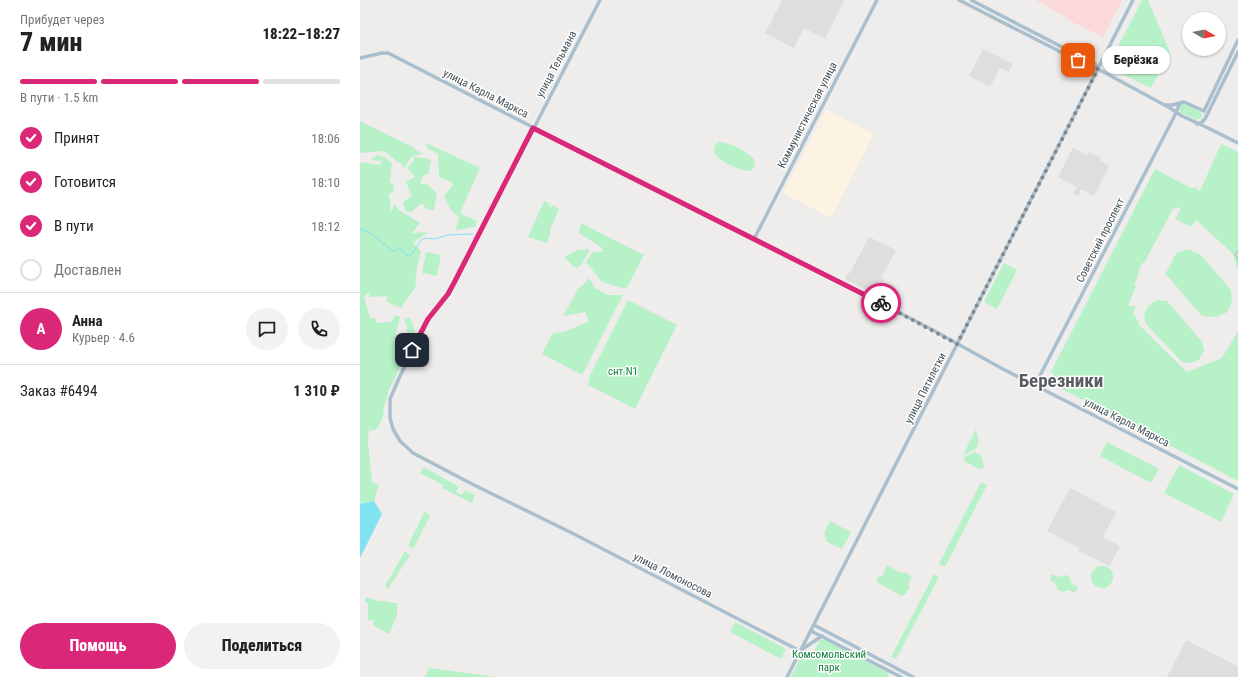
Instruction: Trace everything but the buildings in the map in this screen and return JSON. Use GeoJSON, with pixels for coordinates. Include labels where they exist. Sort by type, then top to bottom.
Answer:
{"type":"FeatureCollection","features":[{"type":"Feature","properties":{"kind":"main road","name":"улица Тельмана"},"geometry":{"type":"LineString","coordinates":[[434,464],[413,453],[396,436],[390,418],[390,399],[428,319],[448,294],[600,0]]}},
{"type":"Feature","properties":{"kind":"main road","name":"Коммунистическая улица"},"geometry":{"type":"LineString","coordinates":[[754,239],[877,0]]}},
{"type":"Feature","properties":{"kind":"main road"},"geometry":{"type":"LineString","coordinates":[[959,0],[1090,67],[1098,69],[1197,124],[1238,143]]}},
{"type":"Feature","properties":{"kind":"main road"},"geometry":{"type":"LineString","coordinates":[[972,0],[1095,64],[1098,69]]}},
{"type":"Feature","properties":{"kind":"main road","name":"улица Пятилетки"},"geometry":{"type":"LineString","coordinates":[[787,677],[1133,0]]}},
{"type":"Feature","properties":{"kind":"main road"},"geometry":{"type":"LineString","coordinates":[[1208,128],[1204,111],[1238,40]]}},
{"type":"Feature","properties":{"kind":"main road"},"geometry":{"type":"LineString","coordinates":[[1197,124],[1201,123],[1205,119],[1238,52]]}},
{"type":"Feature","properties":{"kind":"main road","name":"улица Карла Маркса"},"geometry":{"type":"LineString","coordinates":[[360,58],[388,53],[533,128],[842,283],[1035,385],[1238,489]]}},
{"type":"Feature","properties":{"kind":"main road","name":"Советский проспект"},"geometry":{"type":"LineString","coordinates":[[1035,385],[1180,103]]}},
{"type":"Feature","properties":{"kind":"main road"},"geometry":{"type":"LineString","coordinates":[[1161,104],[1172,105],[1187,103],[1204,111]]}},
{"type":"Feature","properties":{"kind":"main road","name":"улица Ломоносова"},"geometry":{"type":"LineString","coordinates":[[434,464],[572,533],[800,651]]}},
{"type":"Feature","properties":{"kind":"main road"},"geometry":{"type":"LineString","coordinates":[[814,625],[913,677]]}},
{"type":"Feature","properties":{"kind":"main road"},"geometry":{"type":"LineString","coordinates":[[811,631],[901,677]]}},
{"type":"Feature","properties":{"kind":"main road"},"geometry":{"type":"LineString","coordinates":[[826,638],[829,633]]}},
{"type":"Feature","properties":{"kind":"main road"},"geometry":{"type":"LineString","coordinates":[[800,651],[822,636]]}},
{"type":"Feature","properties":{"kind":"shaded area"},"geometry":{"type":"Polygon","coordinates":[[[782,0],[844,0],[825,39],[804,28],[794,48],[765,33],[782,0]]]}},
{"type":"Feature","properties":{"kind":"shaded area"},"geometry":{"type":"Polygon","coordinates":[[[1035,0],[1122,0],[1103,37],[1066,19],[1067,17],[1035,0]]]}},
{"type":"Feature","properties":{"kind":"shaded area"},"geometry":{"type":"Polygon","coordinates":[[[983,49],[1013,64],[1009,72],[1000,68],[990,87],[969,76],[983,49]]]}},
{"type":"Feature","properties":{"kind":"shaded area"},"geometry":{"type":"Polygon","coordinates":[[[826,110],[874,134],[831,218],[783,193],[826,110]]]}},
{"type":"Feature","properties":{"kind":"shaded area"},"geometry":{"type":"Polygon","coordinates":[[[1073,147],[1087,156],[1089,152],[1101,158],[1100,161],[1109,166],[1094,196],[1081,189],[1078,196],[1073,194],[1077,187],[1058,177],[1073,147]]]}},
{"type":"Feature","properties":{"kind":"shaded area"},"geometry":{"type":"Polygon","coordinates":[[[869,237],[896,250],[881,278],[884,280],[876,295],[845,279],[848,273],[850,273],[869,237]]]}},
{"type":"Feature","properties":{"kind":"shaded area"},"geometry":{"type":"Polygon","coordinates":[[[1070,488],[1116,512],[1103,537],[1120,546],[1110,566],[1078,551],[1079,548],[1047,531],[1070,488]]]}},
{"type":"Feature","properties":{"kind":"shaded area"},"geometry":{"type":"Polygon","coordinates":[[[1186,640],[1238,666],[1238,677],[1167,677],[1186,640]]]}},
{"type":"Feature","properties":{"kind":"green space"},"geometry":{"type":"Polygon","coordinates":[[[1142,0],[1148,0],[1170,52],[1151,88],[1112,69],[1114,66],[1113,62],[1110,62],[1142,0]]]}},
{"type":"Feature","properties":{"kind":"green space"},"geometry":{"type":"Polygon","coordinates":[[[1182,104],[1198,110],[1202,114],[1201,118],[1196,120],[1180,112],[1180,106],[1182,104]]]}},
{"type":"Feature","properties":{"kind":"green space"},"geometry":{"type":"Polygon","coordinates":[[[360,121],[415,148],[414,149],[423,154],[412,156],[404,168],[400,162],[399,163],[384,151],[360,153],[360,121]]]}},
{"type":"Feature","properties":{"kind":"green space"},"geometry":{"type":"Polygon","coordinates":[[[719,142],[733,146],[750,155],[755,162],[754,168],[750,171],[745,171],[718,157],[714,152],[714,147],[719,142]]]}},
{"type":"Feature","properties":{"kind":"green space"},"geometry":{"type":"Polygon","coordinates":[[[426,143],[480,168],[460,213],[477,221],[475,227],[456,230],[459,217],[450,209],[444,196],[453,185],[451,182],[439,177],[438,154],[427,148],[426,143]]]}},
{"type":"Feature","properties":{"kind":"green space"},"geometry":{"type":"Polygon","coordinates":[[[1221,144],[1238,152],[1238,272],[1233,254],[1196,220],[1191,227],[1175,219],[1181,209],[1177,207],[1173,209],[1144,263],[1142,263],[1134,285],[1136,286],[1128,306],[1136,306],[1133,313],[1139,323],[1138,324],[1187,372],[1222,358],[1238,331],[1238,481],[1056,386],[1056,377],[1051,372],[1155,169],[1191,188],[1195,187],[1200,191],[1221,144]]]}},
{"type":"Feature","properties":{"kind":"green space"},"geometry":{"type":"Polygon","coordinates":[[[378,155],[386,158],[392,164],[390,182],[394,185],[393,193],[389,193],[391,212],[395,204],[399,210],[420,223],[412,233],[428,232],[413,243],[421,251],[416,273],[416,286],[401,308],[387,302],[387,296],[370,297],[368,292],[364,297],[370,318],[375,318],[377,323],[391,322],[396,315],[400,317],[394,342],[398,347],[408,339],[407,325],[404,320],[409,317],[415,331],[407,352],[401,353],[399,351],[396,354],[400,367],[389,390],[383,417],[377,429],[370,431],[369,426],[368,443],[372,483],[379,484],[374,501],[360,504],[360,162],[380,165],[381,161],[370,160],[378,155]]]}},
{"type":"Feature","properties":{"kind":"green space"},"geometry":{"type":"Polygon","coordinates":[[[414,157],[431,160],[428,174],[423,176],[420,183],[428,185],[437,193],[434,210],[426,209],[422,203],[411,212],[405,211],[403,202],[412,196],[406,182],[415,177],[407,167],[413,162],[414,157]]]}},
{"type":"Feature","properties":{"kind":"green space"},"geometry":{"type":"Polygon","coordinates":[[[544,201],[550,204],[549,206],[551,207],[552,205],[559,209],[550,230],[547,243],[528,237],[544,201]]]}},
{"type":"Feature","properties":{"kind":"green space"},"geometry":{"type":"Polygon","coordinates":[[[581,223],[644,255],[626,289],[602,282],[586,262],[593,252],[604,251],[601,247],[579,233],[581,223]]]}},
{"type":"Feature","properties":{"kind":"green space"},"geometry":{"type":"Polygon","coordinates":[[[590,249],[582,264],[577,268],[564,257],[577,250],[590,249]]]}},
{"type":"Feature","properties":{"kind":"green space"},"geometry":{"type":"Polygon","coordinates":[[[1190,250],[1201,255],[1231,290],[1232,302],[1227,312],[1217,317],[1202,316],[1165,273],[1178,252],[1190,250]]]}},
{"type":"Feature","properties":{"kind":"green space"},"geometry":{"type":"Polygon","coordinates":[[[426,252],[441,255],[437,276],[422,273],[426,252]]]}},
{"type":"Feature","properties":{"kind":"green space"},"geometry":{"type":"Polygon","coordinates":[[[1004,263],[1017,270],[997,309],[984,302],[1004,263]]]}},
{"type":"Feature","properties":{"kind":"green space"},"geometry":{"type":"Polygon","coordinates":[[[589,278],[595,288],[608,295],[623,295],[582,375],[542,354],[552,334],[567,331],[589,321],[585,312],[563,316],[578,289],[589,278]]]}},
{"type":"Feature","properties":{"kind":"green space","name":"снт N1"},"geometry":{"type":"Polygon","coordinates":[[[628,300],[677,325],[635,409],[588,385],[590,375],[628,300]]]}},
{"type":"Feature","properties":{"kind":"green space"},"geometry":{"type":"Polygon","coordinates":[[[1158,300],[1167,301],[1202,342],[1204,351],[1199,360],[1190,363],[1182,362],[1146,324],[1144,316],[1146,309],[1158,300]]]}},
{"type":"Feature","properties":{"kind":"green space"},"geometry":{"type":"Polygon","coordinates":[[[976,429],[978,443],[976,448],[973,451],[963,455],[976,429]]]}},
{"type":"Feature","properties":{"kind":"green space"},"geometry":{"type":"Polygon","coordinates":[[[1107,442],[1159,469],[1151,483],[1100,456],[1107,442]]]}},
{"type":"Feature","properties":{"kind":"green space"},"geometry":{"type":"Polygon","coordinates":[[[975,452],[981,454],[984,468],[979,469],[965,462],[964,457],[975,452]]]}},
{"type":"Feature","properties":{"kind":"green space"},"geometry":{"type":"Polygon","coordinates":[[[1179,465],[1234,494],[1221,522],[1164,493],[1179,465]]]}},
{"type":"Feature","properties":{"kind":"green space"},"geometry":{"type":"Polygon","coordinates":[[[424,467],[459,487],[456,492],[462,495],[465,490],[475,495],[472,503],[442,488],[443,485],[420,473],[424,467]]]}},
{"type":"Feature","properties":{"kind":"green space"},"geometry":{"type":"Polygon","coordinates":[[[981,482],[987,485],[945,567],[939,564],[981,482]]]}},
{"type":"Feature","properties":{"kind":"green space"},"geometry":{"type":"Polygon","coordinates":[[[425,511],[430,516],[413,549],[408,545],[425,511]]]}},
{"type":"Feature","properties":{"kind":"green space"},"geometry":{"type":"Polygon","coordinates":[[[830,521],[851,532],[842,549],[827,542],[824,533],[830,521]]]}},
{"type":"Feature","properties":{"kind":"green space"},"geometry":{"type":"Polygon","coordinates":[[[405,551],[410,555],[388,589],[385,586],[405,551]]]}},
{"type":"Feature","properties":{"kind":"green space"},"geometry":{"type":"Polygon","coordinates":[[[887,565],[901,573],[907,573],[912,577],[908,584],[910,586],[906,593],[901,596],[877,582],[878,576],[882,576],[887,565]]]}},
{"type":"Feature","properties":{"kind":"green space"},"geometry":{"type":"Polygon","coordinates":[[[1102,566],[1110,569],[1113,577],[1110,585],[1102,588],[1094,585],[1091,577],[1094,569],[1102,566]]]}},
{"type":"Feature","properties":{"kind":"green space"},"geometry":{"type":"Polygon","coordinates":[[[934,574],[939,577],[896,659],[891,657],[934,574]]]}},
{"type":"Feature","properties":{"kind":"green space"},"geometry":{"type":"Polygon","coordinates":[[[1052,574],[1058,577],[1066,575],[1069,577],[1072,584],[1078,587],[1075,593],[1069,590],[1062,592],[1058,590],[1055,583],[1050,580],[1052,574]]]}},
{"type":"Feature","properties":{"kind":"green space"},"geometry":{"type":"Polygon","coordinates":[[[367,597],[378,601],[397,603],[397,615],[389,634],[373,625],[374,620],[368,621],[368,604],[364,600],[367,597]]]}},
{"type":"Feature","properties":{"kind":"green space"},"geometry":{"type":"Polygon","coordinates":[[[735,622],[786,649],[781,659],[730,632],[735,622]]]}},
{"type":"Feature","properties":{"kind":"green space","name":"Комсомольский парк"},"geometry":{"type":"Polygon","coordinates":[[[820,640],[826,640],[888,673],[888,677],[791,677],[800,658],[803,655],[811,658],[820,640]]]}},
{"type":"Feature","properties":{"kind":"green space"},"geometry":{"type":"Polygon","coordinates":[[[429,668],[496,677],[425,677],[429,668]]]}},
{"type":"Feature","properties":{"kind":"water"},"geometry":{"type":"Polygon","coordinates":[[[374,501],[382,514],[360,558],[360,504],[374,501]]]}},
{"type":"Feature","properties":{"kind":"waterway"},"geometry":{"type":"LineString","coordinates":[[360,229],[369,232],[394,252],[400,247],[405,255],[409,256],[421,240],[426,238],[435,239],[448,235],[473,234]]}},
{"type":"Feature","properties":{"kind":"railway"},"geometry":{"type":"LineString","coordinates":[[1238,251],[1235,255],[1238,260]]}},
{"type":"Feature","properties":{"kind":"way so far"},"geometry":{"type":"LineString","coordinates":[[881,303],[931,328],[957,344],[1098,69],[1090,67],[1078,60]]}},
{"type":"Feature","properties":{"kind":"place","name":"Берёзка"},"geometry":{"type":"Point","coordinates":[1078,60]}},
{"type":"Feature","properties":{"kind":"district","name":"Березники"},"geometry":{"type":"Point","coordinates":[1061,380]}},
{"type":"Feature","properties":{"kind":"route"},"geometry":{"type":"LineString","coordinates":[[412,350],[428,319],[448,294],[533,128],[881,303]]}}]}
